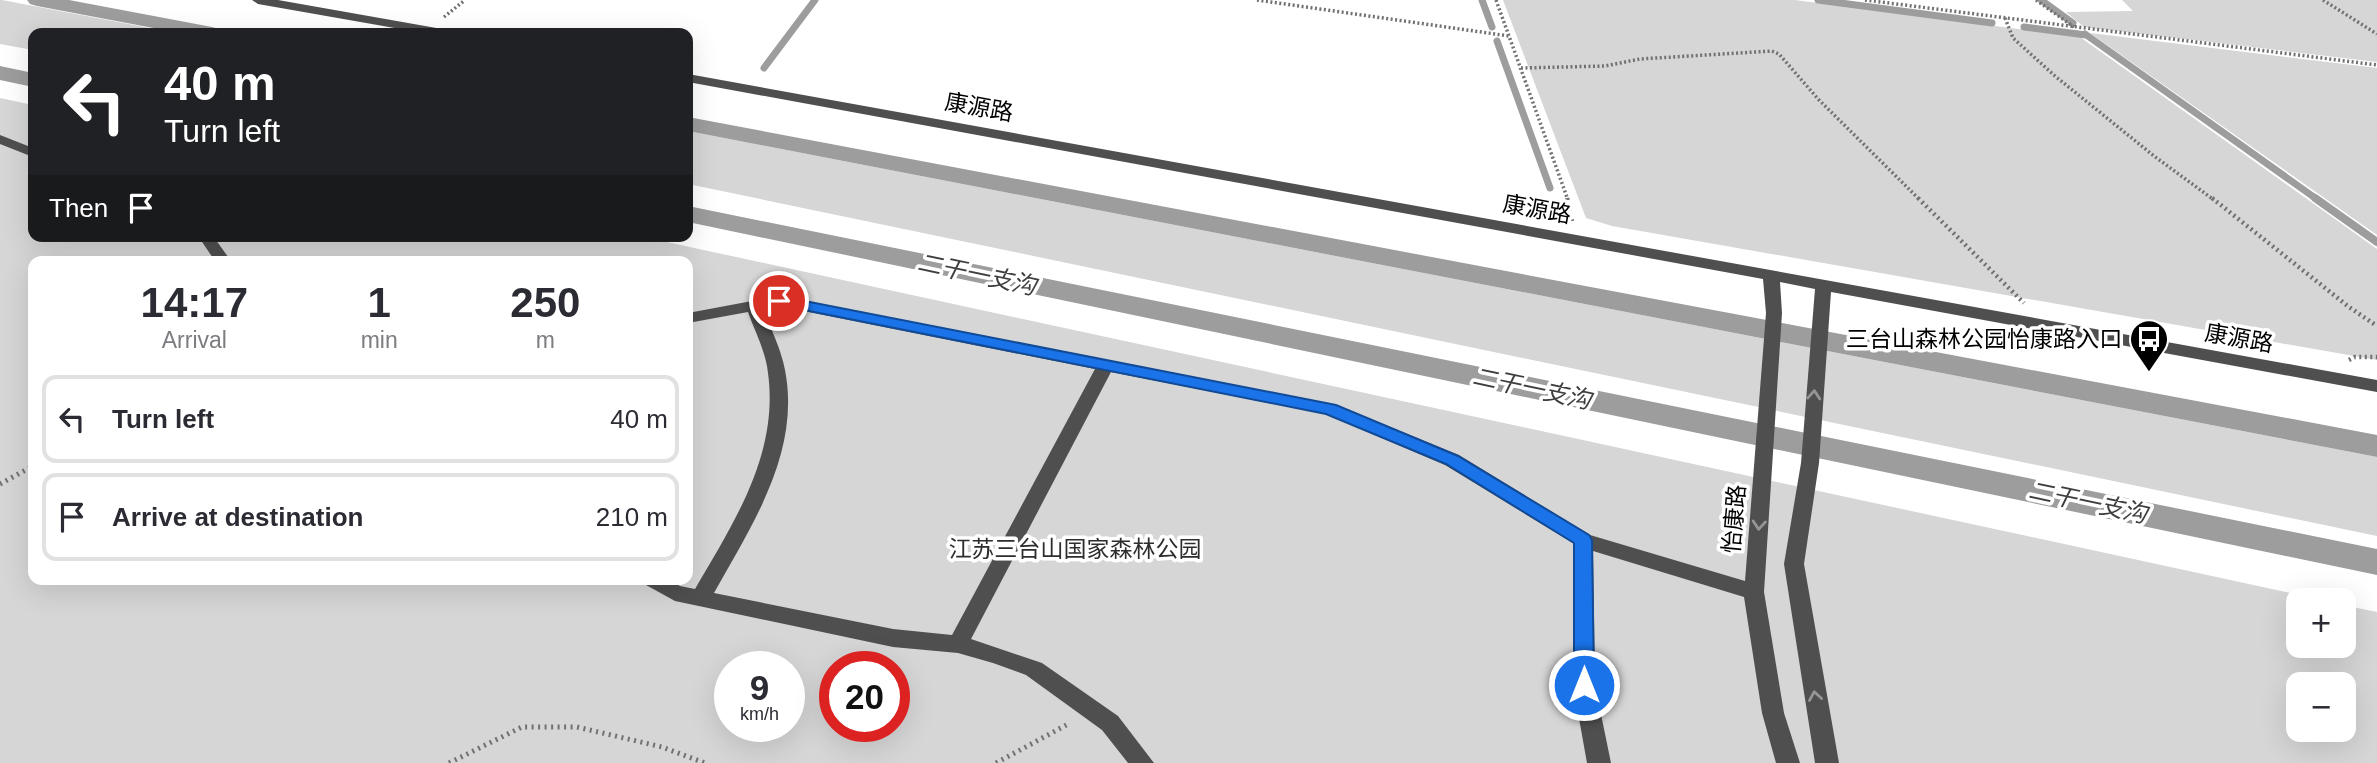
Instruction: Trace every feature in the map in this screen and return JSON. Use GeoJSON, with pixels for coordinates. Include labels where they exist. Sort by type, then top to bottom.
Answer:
{"type":"FeatureCollection","features":[{"type":"Feature","properties":{"kind":"street"},"geometry":{"type":"LineString","coordinates":[[258,0],[414,28]]}},
{"type":"Feature","properties":{"kind":"street","name":"康源路"},"geometry":{"type":"LineString","coordinates":[[693,79],[2377,386]]}},
{"type":"Feature","properties":{"kind":"street"},"geometry":{"type":"LineString","coordinates":[[0,139],[28,151]]}},
{"type":"Feature","properties":{"kind":"street","name":"怡康路"},"geometry":{"type":"LineString","coordinates":[[1771,275],[1774,313],[1754,592],[1773,713],[1788,763]]}},
{"type":"Feature","properties":{"kind":"street"},"geometry":{"type":"LineString","coordinates":[[1823,285],[1810,463],[1794,564],[1827,763]]}},
{"type":"Feature","properties":{"kind":"street"},"geometry":{"type":"LineString","coordinates":[[693,317],[779,301],[1330,409],[1452,460],[1583,540],[1754,592]]}},
{"type":"Feature","properties":{"kind":"street"},"geometry":{"type":"LineString","coordinates":[[701,598],[760,491],[780,422],[777,372],[754,306]]}},
{"type":"Feature","properties":{"kind":"street"},"geometry":{"type":"LineString","coordinates":[[958,644],[1106,364]]}},
{"type":"Feature","properties":{"kind":"street"},"geometry":{"type":"LineString","coordinates":[[1583,540],[1584,685],[1599,763]]}},
{"type":"Feature","properties":{"kind":"street"},"geometry":{"type":"LineString","coordinates":[[662,585],[675,593],[893,638],[958,644],[1034,669],[1110,723],[1142,763]]}},
{"type":"Feature","properties":{"kind":"path"},"geometry":{"type":"LineString","coordinates":[[1257,0],[1509,36]]}},
{"type":"Feature","properties":{"kind":"path"},"geometry":{"type":"LineString","coordinates":[[1496,0],[1565,188],[1575,239]]}},
{"type":"Feature","properties":{"kind":"path"},"geometry":{"type":"LineString","coordinates":[[1866,0],[2377,65]]}},
{"type":"Feature","properties":{"kind":"path"},"geometry":{"type":"LineString","coordinates":[[2036,0],[2074,28]]}},
{"type":"Feature","properties":{"kind":"path"},"geometry":{"type":"LineString","coordinates":[[2323,0],[2377,34]]}},
{"type":"Feature","properties":{"kind":"path"},"geometry":{"type":"LineString","coordinates":[[2005,18],[2013,38],[2055,76],[2154,156],[2175,169],[2349,307],[2377,326]]}},
{"type":"Feature","properties":{"kind":"path"},"geometry":{"type":"LineString","coordinates":[[1521,68],[1605,66],[1640,59],[1772,51],[2047,326]]}},
{"type":"Feature","properties":{"kind":"path"},"geometry":{"type":"LineString","coordinates":[[0,484],[28,469]]}},
{"type":"Feature","properties":{"kind":"path"},"geometry":{"type":"LineString","coordinates":[[996,763],[1093,710]]}},
{"type":"Feature","properties":{"kind":"path"},"geometry":{"type":"LineString","coordinates":[[449,763],[522,727],[577,727],[662,747],[705,763]]}},
{"type":"Feature","properties":{"kind":"green space"},"geometry":{"type":"Polygon","coordinates":[[[0,0],[149,28],[28,28],[28,49],[0,44],[0,0]]]}},
{"type":"Feature","properties":{"kind":"green space"},"geometry":{"type":"Polygon","coordinates":[[[1503,0],[1795,0],[2080,37],[2377,249],[2377,360],[1612,226],[1586,218],[1503,0]]]}},
{"type":"Feature","properties":{"kind":"green space"},"geometry":{"type":"Polygon","coordinates":[[[2122,0],[2377,0],[2377,62],[2084,27],[2066,12],[2133,11],[2122,0]]]}},
{"type":"Feature","properties":{"kind":"green space"},"geometry":{"type":"Polygon","coordinates":[[[2090,33],[2377,68],[2377,235],[2090,33]]]}},
{"type":"Feature","properties":{"kind":"green space","name":"江苏三台山国家森林公园"},"geometry":{"type":"Polygon","coordinates":[[[0,98],[28,104],[28,242],[667,242],[2286,592],[2286,658],[2356,658],[2356,608],[2377,612],[2377,763],[0,763],[0,98]]]}},
{"type":"Feature","properties":{"kind":"green space"},"geometry":{"type":"Polygon","coordinates":[[[693,132],[2377,457],[2377,536],[693,185],[693,132]]]}},
{"type":"Feature","properties":{"kind":"waterway"},"geometry":{"type":"LineString","coordinates":[[37,0],[185,28]]}},
{"type":"Feature","properties":{"kind":"waterway"},"geometry":{"type":"LineString","coordinates":[[764,68],[815,0]]}},
{"type":"Feature","properties":{"kind":"waterway"},"geometry":{"type":"LineString","coordinates":[[1482,0],[1492,27]]}},
{"type":"Feature","properties":{"kind":"waterway"},"geometry":{"type":"LineString","coordinates":[[1818,0],[1992,23]]}},
{"type":"Feature","properties":{"kind":"waterway"},"geometry":{"type":"LineString","coordinates":[[2041,0],[2073,23]]}},
{"type":"Feature","properties":{"kind":"waterway"},"geometry":{"type":"LineString","coordinates":[[2024,27],[2086,35]]}},
{"type":"Feature","properties":{"kind":"waterway"},"geometry":{"type":"LineString","coordinates":[[2085,34],[2318,200]]}},
{"type":"Feature","properties":{"kind":"waterway"},"geometry":{"type":"LineString","coordinates":[[1497,41],[1550,188]]}},
{"type":"Feature","properties":{"kind":"waterway","name":"二干一支沟"},"geometry":{"type":"LineString","coordinates":[[0,73],[28,79]]}},
{"type":"Feature","properties":{"kind":"waterway"},"geometry":{"type":"LineString","coordinates":[[693,125],[2377,446]]}},
{"type":"Feature","properties":{"kind":"waterway"},"geometry":{"type":"LineString","coordinates":[[2315,198],[2377,242]]}},
{"type":"Feature","properties":{"kind":"waterway","name":"二干一支沟"},"geometry":{"type":"LineString","coordinates":[[693,215],[2377,562]]}},
{"type":"Feature","properties":{"kind":"place","name":"三台山森林公园怡康路入口"},"geometry":{"type":"Point","coordinates":[2149,373]}},
{"type":"Feature","properties":{"kind":"route"},"geometry":{"type":"LineString","coordinates":[[779,301],[1330,409],[1452,460],[1583,540],[1584,685]]}}]}
